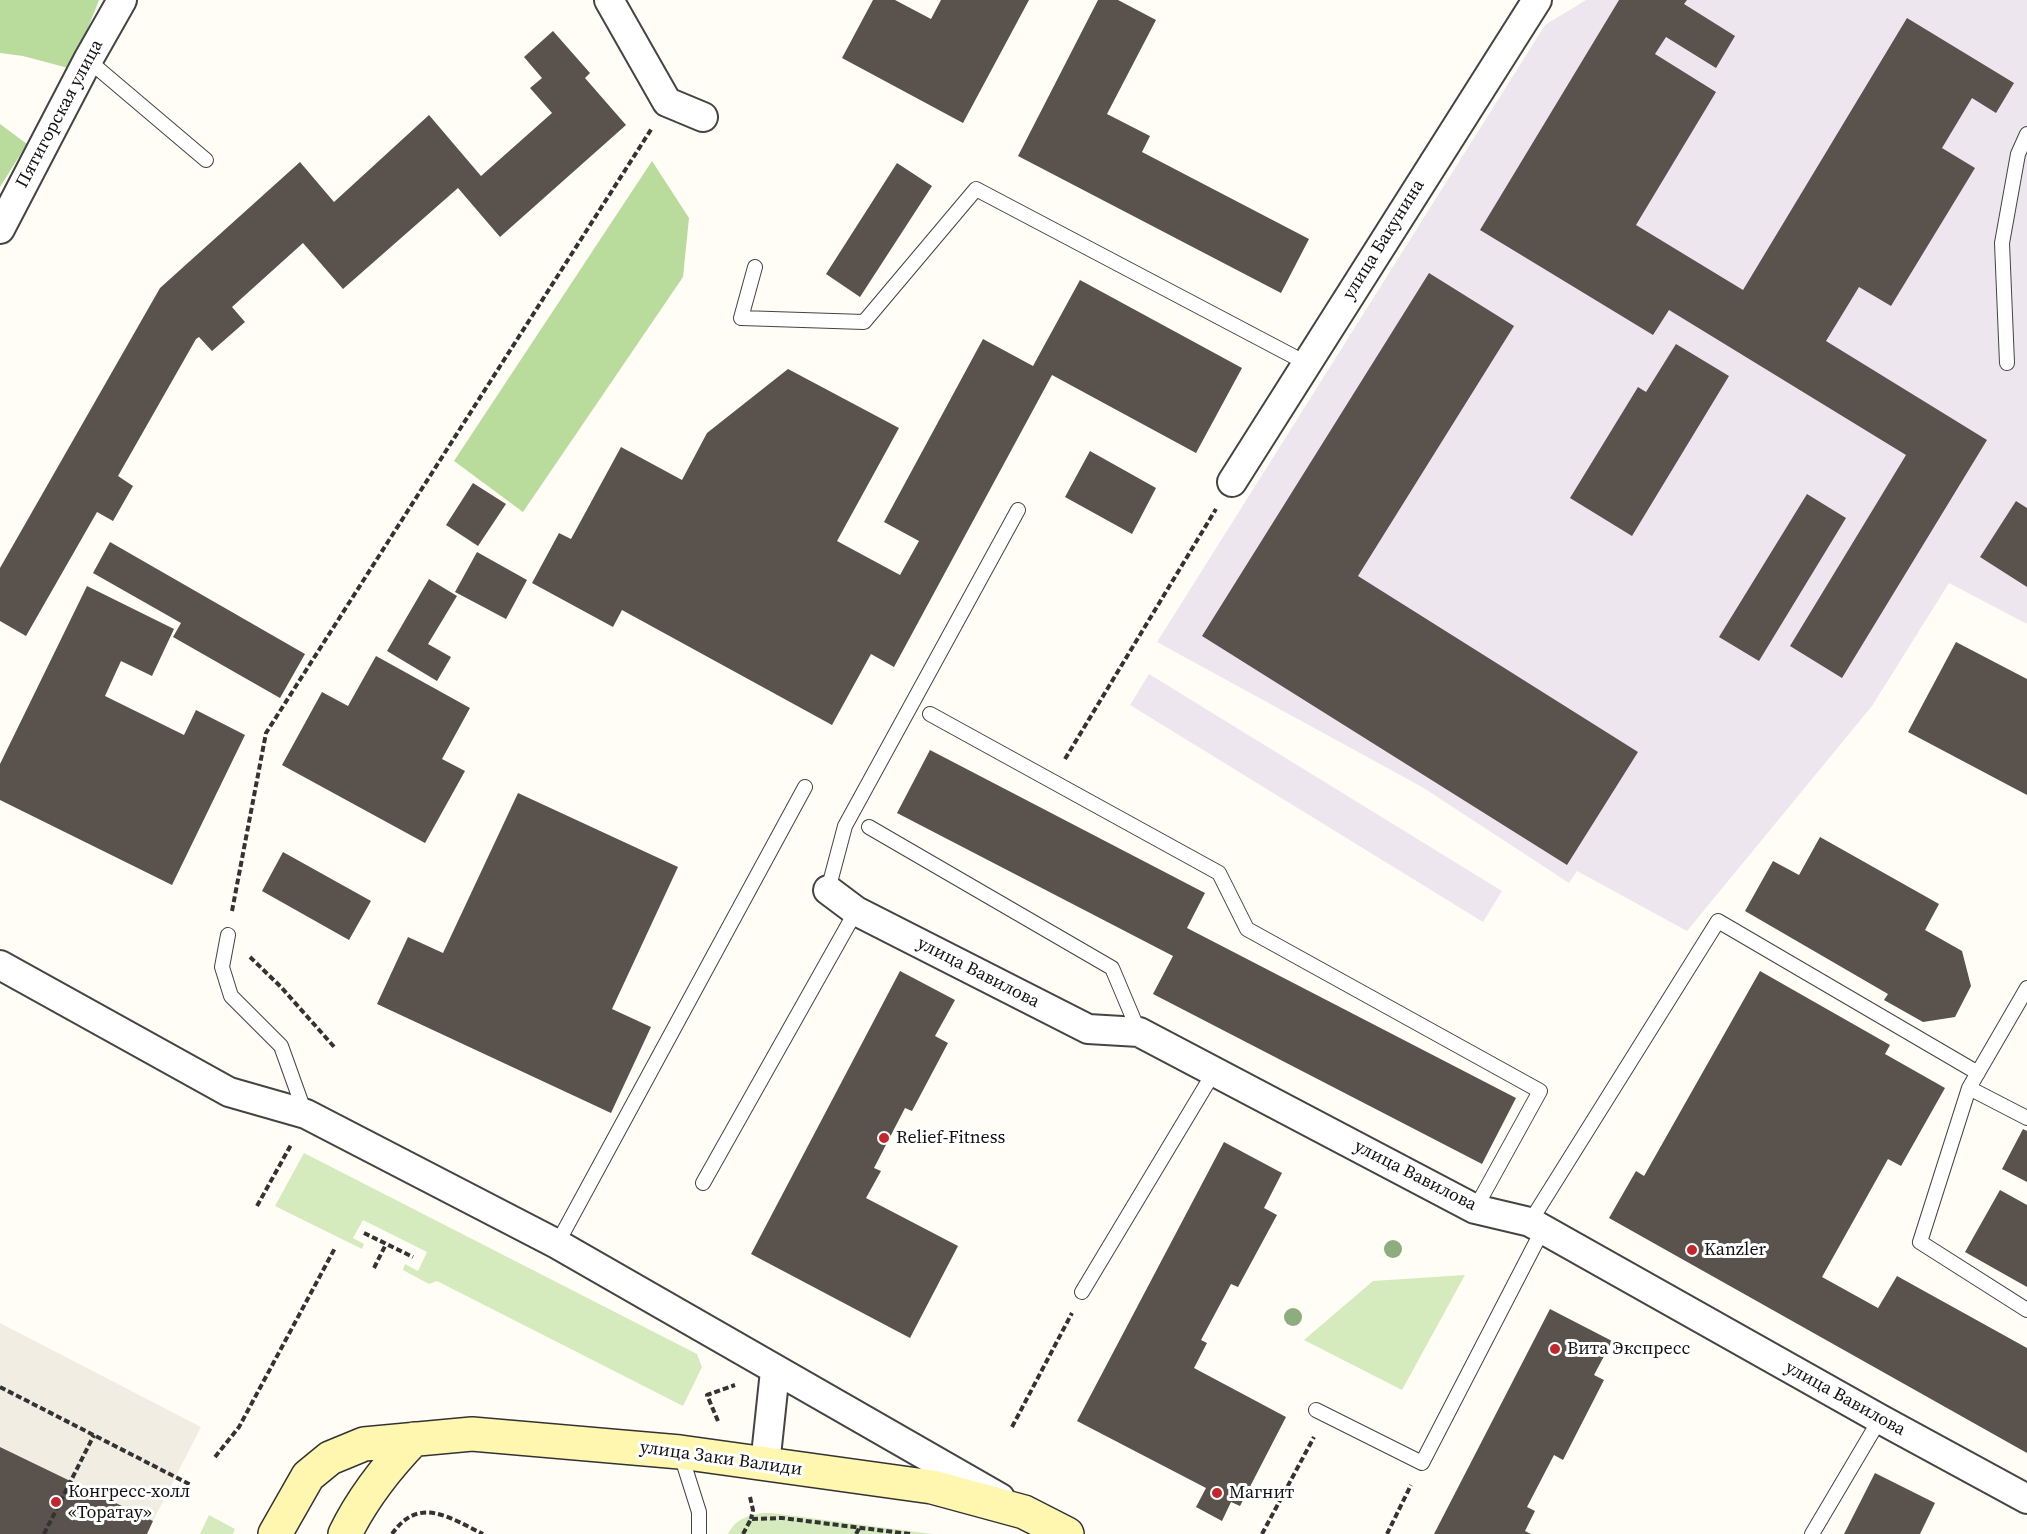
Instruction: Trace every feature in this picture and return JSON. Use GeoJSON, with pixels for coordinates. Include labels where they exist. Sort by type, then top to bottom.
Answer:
{"type":"FeatureCollection","features":[{"type":"Feature","properties":{"kind":"main road","name":"улица Заки Валиди"},"geometry":{"type":"LineString","coordinates":[[275,1534],[308,1476],[330,1458],[364,1444],[472,1434],[680,1452],[932,1487],[1024,1512],[1067,1534]]}},
{"type":"Feature","properties":{"kind":"main road"},"geometry":{"type":"LineString","coordinates":[[345,1534],[363,1500],[378,1479],[414,1439]]}},
{"type":"Feature","properties":{"kind":"street","name":"Пятигорская улица"},"geometry":{"type":"LineString","coordinates":[[0,229],[122,0]]}},
{"type":"Feature","properties":{"kind":"street"},"geometry":{"type":"LineString","coordinates":[[609,0],[668,102],[703,117]]}},
{"type":"Feature","properties":{"kind":"street","name":"улица Бакунина"},"geometry":{"type":"LineString","coordinates":[[1232,482],[1537,0]]}},
{"type":"Feature","properties":{"kind":"street","name":"улица Вавилова"},"geometry":{"type":"LineString","coordinates":[[828,890],[856,911],[1088,1029],[1139,1032],[1474,1209],[1537,1226],[2027,1499]]}},
{"type":"Feature","properties":{"kind":"street"},"geometry":{"type":"LineString","coordinates":[[0,965],[229,1092],[306,1114],[557,1244],[1024,1512]]}},
{"type":"Feature","properties":{"kind":"street"},"geometry":{"type":"LineString","coordinates":[[765,1465],[775,1371]]}},
{"type":"Feature","properties":{"kind":"lane"},"geometry":{"type":"LineString","coordinates":[[88,60],[206,160]]}},
{"type":"Feature","properties":{"kind":"lane"},"geometry":{"type":"LineString","coordinates":[[2007,363],[2002,243],[2018,154],[2027,134]]}},
{"type":"Feature","properties":{"kind":"lane"},"geometry":{"type":"LineString","coordinates":[[755,267],[741,318],[864,322],[976,189],[1306,363]]}},
{"type":"Feature","properties":{"kind":"lane"},"geometry":{"type":"LineString","coordinates":[[828,890],[845,826],[1018,510]]}},
{"type":"Feature","properties":{"kind":"lane"},"geometry":{"type":"LineString","coordinates":[[930,714],[1218,873],[1247,929],[1540,1091],[1474,1209]]}},
{"type":"Feature","properties":{"kind":"lane"},"geometry":{"type":"LineString","coordinates":[[557,1244],[805,787]]}},
{"type":"Feature","properties":{"kind":"lane"},"geometry":{"type":"LineString","coordinates":[[869,827],[1112,968],[1139,1032]]}},
{"type":"Feature","properties":{"kind":"lane"},"geometry":{"type":"LineString","coordinates":[[703,1184],[856,911]]}},
{"type":"Feature","properties":{"kind":"lane"},"geometry":{"type":"LineString","coordinates":[[1320,1412],[1422,1463],[1537,1226],[1718,921],[1978,1073]]}},
{"type":"Feature","properties":{"kind":"lane"},"geometry":{"type":"LineString","coordinates":[[228,935],[222,967],[231,996],[281,1046],[306,1114]]}},
{"type":"Feature","properties":{"kind":"lane"},"geometry":{"type":"LineString","coordinates":[[2027,988],[1969,1088],[1920,1242],[2027,1310]]}},
{"type":"Feature","properties":{"kind":"lane"},"geometry":{"type":"LineString","coordinates":[[1082,1292],[1214,1072]]}},
{"type":"Feature","properties":{"kind":"lane"},"geometry":{"type":"LineString","coordinates":[[1969,1088],[2027,1118]]}},
{"type":"Feature","properties":{"kind":"lane"},"geometry":{"type":"LineString","coordinates":[[1812,1534],[1880,1419]]}},
{"type":"Feature","properties":{"kind":"lane"},"geometry":{"type":"LineString","coordinates":[[680,1452],[699,1512],[699,1534]]}},
{"type":"Feature","properties":{"kind":"path"},"geometry":{"type":"LineString","coordinates":[[336,1049],[281,987],[228,935],[266,733],[668,102]]}},
{"type":"Feature","properties":{"kind":"path"},"geometry":{"type":"LineString","coordinates":[[1052,780],[1232,482]]}},
{"type":"Feature","properties":{"kind":"path"},"geometry":{"type":"LineString","coordinates":[[257,1206],[292,1143]]}},
{"type":"Feature","properties":{"kind":"path"},"geometry":{"type":"LineString","coordinates":[[364,1233],[413,1257]]}},
{"type":"Feature","properties":{"kind":"path"},"geometry":{"type":"LineString","coordinates":[[374,1268],[386,1244]]}},
{"type":"Feature","properties":{"kind":"path"},"geometry":{"type":"LineString","coordinates":[[215,1457],[239,1427],[335,1248]]}},
{"type":"Feature","properties":{"kind":"path"},"geometry":{"type":"LineString","coordinates":[[1012,1427],[1082,1292]]}},
{"type":"Feature","properties":{"kind":"path"},"geometry":{"type":"LineString","coordinates":[[0,1387],[191,1485]]}},
{"type":"Feature","properties":{"kind":"path"},"geometry":{"type":"LineString","coordinates":[[1262,1534],[1320,1412]]}},
{"type":"Feature","properties":{"kind":"path"},"geometry":{"type":"LineString","coordinates":[[44,1534],[94,1435]]}},
{"type":"Feature","properties":{"kind":"path"},"geometry":{"type":"LineString","coordinates":[[1387,1534],[1422,1463]]}},
{"type":"Feature","properties":{"kind":"path"},"geometry":{"type":"LineString","coordinates":[[392,1534],[400,1523],[412,1515],[425,1512],[439,1513],[483,1534]]}},
{"type":"Feature","properties":{"kind":"path"},"geometry":{"type":"LineString","coordinates":[[743,1534],[751,1520],[767,1517],[910,1534]]}},
{"type":"Feature","properties":{"kind":"path"},"geometry":{"type":"LineString","coordinates":[[856,1534],[860,1527]]}},
{"type":"Feature","properties":{"kind":"shaded area"},"geometry":{"type":"Polygon","coordinates":[[[1586,0],[2027,0],[2027,624],[1949,583],[1872,706],[1687,931],[1577,871],[1569,883],[1422,787],[1157,642],[1545,25],[1586,0]]]}},
{"type":"Feature","properties":{"kind":"shaded area"},"geometry":{"type":"Polygon","coordinates":[[[1149,674],[1502,891],[1483,922],[1130,705],[1149,674]]]}},
{"type":"Feature","properties":{"kind":"shaded area"},"geometry":{"type":"Polygon","coordinates":[[[0,1323],[201,1427],[153,1521],[0,1447],[0,1323]]]}},
{"type":"Feature","properties":{"kind":"green space"},"geometry":{"type":"Polygon","coordinates":[[[0,0],[99,0],[72,69],[23,56],[0,53],[0,0]]]}},
{"type":"Feature","properties":{"kind":"green space"},"geometry":{"type":"Polygon","coordinates":[[[0,124],[27,144],[0,187],[0,124]]]}},
{"type":"Feature","properties":{"kind":"green space"},"geometry":{"type":"Polygon","coordinates":[[[652,161],[689,218],[683,277],[523,512],[454,461],[652,161]]]}},
{"type":"Feature","properties":{"kind":"green space"},"geometry":{"type":"Polygon","coordinates":[[[304,1153],[697,1354],[702,1367],[683,1406],[437,1281],[429,1284],[403,1270],[405,1264],[418,1271],[427,1252],[363,1220],[353,1238],[364,1244],[362,1249],[275,1206],[304,1153]]]}},
{"type":"Feature","properties":{"kind":"green space"},"geometry":{"type":"Polygon","coordinates":[[[1465,1275],[1402,1390],[1304,1340],[1373,1281],[1465,1275]]]}},
{"type":"Feature","properties":{"kind":"green space"},"geometry":{"type":"Polygon","coordinates":[[[763,1513],[933,1534],[728,1534],[742,1519],[763,1513]]]}},
{"type":"Feature","properties":{"kind":"green space"},"geometry":{"type":"Polygon","coordinates":[[[209,1515],[235,1529],[233,1534],[200,1534],[209,1515]]]}},
{"type":"Feature","properties":{"kind":"building"},"geometry":{"type":"Polygon","coordinates":[[[873,0],[895,0],[931,19],[941,0],[1029,0],[963,123],[842,58],[873,0]]]}},
{"type":"Feature","properties":{"kind":"building"},"geometry":{"type":"Polygon","coordinates":[[[1098,0],[1118,0],[1156,20],[1107,114],[1150,136],[1142,152],[1309,239],[1281,293],[1018,156],[1098,0]]]}},
{"type":"Feature","properties":{"kind":"building"},"geometry":{"type":"Polygon","coordinates":[[[1619,0],[1687,0],[1684,4],[1735,36],[1716,68],[1666,37],[1655,54],[1716,92],[1636,225],[1743,290],[1907,18],[2014,83],[1996,113],[1972,98],[1942,148],[1975,168],[1891,306],[1859,287],[1826,341],[1987,440],[1842,678],[1790,646],[1906,455],[1669,310],[1653,335],[1480,230],[1619,0]]]}},
{"type":"Feature","properties":{"kind":"building"},"geometry":{"type":"Polygon","coordinates":[[[553,31],[590,73],[585,78],[626,125],[500,237],[458,188],[343,289],[303,243],[232,307],[245,322],[212,351],[199,337],[196,339],[118,476],[133,486],[113,521],[97,512],[26,636],[0,621],[0,568],[160,288],[300,162],[334,202],[429,115],[481,176],[552,113],[530,88],[542,78],[524,57],[553,31]]]}},
{"type":"Feature","properties":{"kind":"building"},"geometry":{"type":"Polygon","coordinates":[[[897,163],[932,186],[860,297],[826,274],[897,163]]]}},
{"type":"Feature","properties":{"kind":"building"},"geometry":{"type":"Polygon","coordinates":[[[1429,273],[1514,326],[1358,576],[1638,752],[1567,865],[1202,636],[1429,273]]]}},
{"type":"Feature","properties":{"kind":"building"},"geometry":{"type":"Polygon","coordinates":[[[1080,280],[1242,368],[1196,453],[1052,375],[894,667],[871,654],[832,725],[622,610],[613,627],[532,583],[559,533],[571,539],[621,447],[682,480],[707,433],[788,369],[899,428],[837,541],[900,575],[919,541],[884,522],[983,339],[1033,366],[1080,280]]]}},
{"type":"Feature","properties":{"kind":"building"},"geometry":{"type":"Polygon","coordinates":[[[1676,344],[1729,376],[1632,536],[1570,498],[1638,387],[1646,392],[1676,344]]]}},
{"type":"Feature","properties":{"kind":"building"},"geometry":{"type":"Polygon","coordinates":[[[1090,451],[1156,488],[1132,534],[1065,497],[1090,451]]]}},
{"type":"Feature","properties":{"kind":"building"},"geometry":{"type":"Polygon","coordinates":[[[473,483],[506,504],[478,546],[446,525],[473,483]]]}},
{"type":"Feature","properties":{"kind":"building"},"geometry":{"type":"Polygon","coordinates":[[[1807,494],[1846,518],[1759,661],[1719,637],[1807,494]]]}},
{"type":"Feature","properties":{"kind":"building"},"geometry":{"type":"Polygon","coordinates":[[[2016,501],[2027,508],[2027,587],[1980,557],[2016,501]]]}},
{"type":"Feature","properties":{"kind":"building"},"geometry":{"type":"Polygon","coordinates":[[[110,542],[305,654],[280,698],[173,637],[181,623],[93,573],[110,542]]]}},
{"type":"Feature","properties":{"kind":"building"},"geometry":{"type":"Polygon","coordinates":[[[477,552],[527,580],[506,619],[455,592],[477,552]]]}},
{"type":"Feature","properties":{"kind":"building"},"geometry":{"type":"Polygon","coordinates":[[[429,579],[457,596],[428,644],[451,657],[437,681],[387,651],[429,579]]]}},
{"type":"Feature","properties":{"kind":"building"},"geometry":{"type":"Polygon","coordinates":[[[87,586],[174,629],[152,676],[121,661],[105,696],[184,735],[196,710],[245,735],[172,885],[0,800],[0,764],[87,586]]]}},
{"type":"Feature","properties":{"kind":"building"},"geometry":{"type":"Polygon","coordinates":[[[1956,642],[2027,679],[2027,795],[1908,732],[1956,642]]]}},
{"type":"Feature","properties":{"kind":"building"},"geometry":{"type":"Polygon","coordinates":[[[376,656],[470,708],[442,759],[465,771],[425,843],[282,765],[322,692],[348,706],[376,656]]]}},
{"type":"Feature","properties":{"kind":"building"},"geometry":{"type":"Polygon","coordinates":[[[930,750],[1205,893],[1187,928],[1516,1098],[1482,1164],[1153,994],[1173,956],[897,813],[930,750]]]}},
{"type":"Feature","properties":{"kind":"building"},"geometry":{"type":"Polygon","coordinates":[[[518,793],[678,867],[612,1009],[651,1027],[611,1113],[377,1004],[408,937],[443,953],[518,793]]]}},
{"type":"Feature","properties":{"kind":"building"},"geometry":{"type":"Polygon","coordinates":[[[1820,837],[1939,904],[1925,930],[1962,951],[1971,986],[1955,1017],[1923,1022],[1884,1000],[1888,994],[1745,911],[1773,861],[1799,875],[1820,837]]]}},
{"type":"Feature","properties":{"kind":"building"},"geometry":{"type":"Polygon","coordinates":[[[283,852],[371,901],[349,940],[262,891],[283,852]]]}},
{"type":"Feature","properties":{"kind":"building"},"geometry":{"type":"Polygon","coordinates":[[[900,971],[955,1000],[935,1036],[948,1043],[912,1111],[905,1108],[874,1168],[881,1171],[866,1198],[958,1246],[910,1338],[751,1254],[900,971]]]}},
{"type":"Feature","properties":{"kind":"building"},"geometry":{"type":"Polygon","coordinates":[[[1760,971],[1890,1045],[1885,1054],[1945,1088],[1901,1166],[1888,1159],[1822,1277],[1878,1308],[1897,1276],[2027,1348],[2027,1453],[1609,1218],[1636,1171],[1644,1176],[1760,971]]]}},
{"type":"Feature","properties":{"kind":"building"},"geometry":{"type":"Polygon","coordinates":[[[2023,1129],[2027,1131],[2027,1182],[2002,1169],[2023,1129]]]}},
{"type":"Feature","properties":{"kind":"building"},"geometry":{"type":"Polygon","coordinates":[[[1224,1142],[1282,1173],[1264,1208],[1277,1215],[1238,1287],[1231,1284],[1201,1340],[1207,1343],[1194,1368],[1286,1417],[1240,1506],[1231,1502],[1222,1521],[1196,1507],[1206,1488],[1077,1421],[1224,1142]]]}},
{"type":"Feature","properties":{"kind":"building"},"geometry":{"type":"Polygon","coordinates":[[[2000,1190],[2027,1205],[2027,1287],[1965,1252],[2000,1190]]]}},
{"type":"Feature","properties":{"kind":"building"},"geometry":{"type":"Polygon","coordinates":[[[1550,1309],[1612,1341],[1594,1375],[1604,1380],[1563,1460],[1554,1455],[1527,1507],[1535,1511],[1525,1531],[1531,1534],[1434,1534],[1550,1309]]]}},
{"type":"Feature","properties":{"kind":"building","name":"Конгресс-холл «Торатау»"},"geometry":{"type":"Polygon","coordinates":[[[0,1447],[153,1521],[147,1534],[0,1534],[0,1447]]]}},
{"type":"Feature","properties":{"kind":"building"},"geometry":{"type":"Polygon","coordinates":[[[1875,1473],[1935,1503],[1920,1534],[1844,1534],[1875,1473]]]}},
{"type":"Feature","properties":{"kind":"place","name":"Relief-Fitness"},"geometry":{"type":"Point","coordinates":[884,1138]}},
{"type":"Feature","properties":{"kind":"place","name":"Kanzler"},"geometry":{"type":"Point","coordinates":[1692,1250]}},
{"type":"Feature","properties":{"kind":"place","name":"Вита Экспресс"},"geometry":{"type":"Point","coordinates":[1555,1349]}},
{"type":"Feature","properties":{"kind":"place","name":"Магнит"},"geometry":{"type":"Point","coordinates":[1217,1493]}},
{"type":"Feature","properties":{"kind":"place","name":"Конгресс-холл «Торатау»"},"geometry":{"type":"Point","coordinates":[56,1502]}}]}
